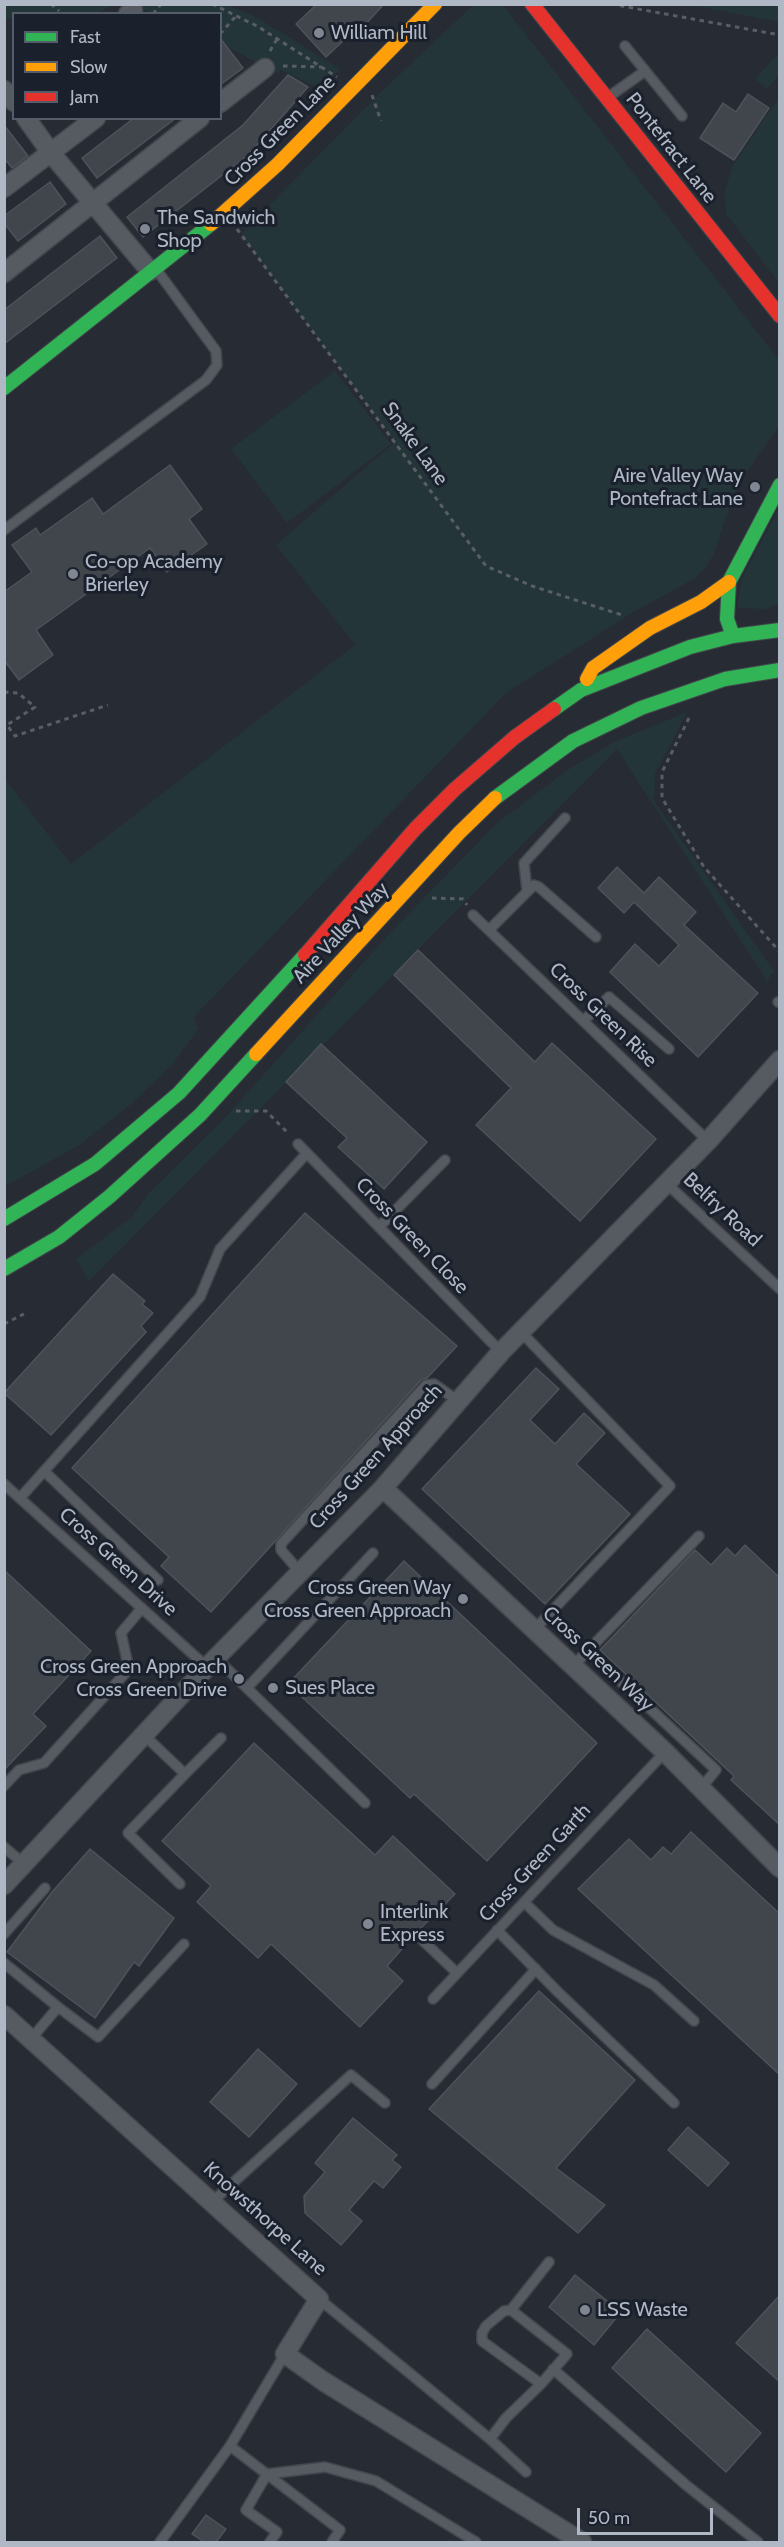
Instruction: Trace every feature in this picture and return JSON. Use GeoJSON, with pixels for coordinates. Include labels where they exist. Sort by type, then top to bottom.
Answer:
{"type":"FeatureCollection","features":[{"type":"Feature","properties":{"kind":"main road","name":"Cross Green Lane"},"geometry":{"type":"LineString","coordinates":[[4,388],[225,213],[278,164],[435,4]]}},
{"type":"Feature","properties":{"kind":"main road","name":"Pontefract Lane"},"geometry":{"type":"LineString","coordinates":[[531,4],[780,316]]}},
{"type":"Feature","properties":{"kind":"main road"},"geometry":{"type":"LineString","coordinates":[[751,648],[733,636],[727,619],[729,582],[780,486]]}},
{"type":"Feature","properties":{"kind":"main road"},"geometry":{"type":"LineString","coordinates":[[581,690],[593,668],[650,627],[701,602],[729,582]]}},
{"type":"Feature","properties":{"kind":"main road"},"geometry":{"type":"LineString","coordinates":[[733,636],[780,630]]}},
{"type":"Feature","properties":{"kind":"main road","name":"Aire Valley Way"},"geometry":{"type":"LineString","coordinates":[[4,1218],[95,1164],[179,1093],[252,1016],[415,830],[447,797],[515,737],[581,690],[675,652],[733,636]]}},
{"type":"Feature","properties":{"kind":"main road","name":"Aire Valley Way"},"geometry":{"type":"LineString","coordinates":[[4,1269],[59,1237],[109,1197],[200,1115],[459,833],[504,790],[573,741],[641,708],[725,679],[780,670]]}},
{"type":"Feature","properties":{"kind":"street"},"geometry":{"type":"LineString","coordinates":[[222,101],[265,68]]}},
{"type":"Feature","properties":{"kind":"street"},"geometry":{"type":"LineString","coordinates":[[27,120],[51,153],[93,203],[153,269]]}},
{"type":"Feature","properties":{"kind":"street"},"geometry":{"type":"LineString","coordinates":[[4,188],[93,120]]}},
{"type":"Feature","properties":{"kind":"street"},"geometry":{"type":"LineString","coordinates":[[4,273],[197,120]]}},
{"type":"Feature","properties":{"kind":"street","name":"Cross Green Approach"},"geometry":{"type":"LineString","coordinates":[[4,1885],[211,1662],[383,1488],[501,1352],[708,1141],[780,1060]]}},
{"type":"Feature","properties":{"kind":"street","name":"Cross Green Way"},"geometry":{"type":"LineString","coordinates":[[383,1488],[664,1752],[780,1868]]}},
{"type":"Feature","properties":{"kind":"street","name":"Knowsthorpe Lane"},"geometry":{"type":"LineString","coordinates":[[4,2015],[319,2299],[285,2354]]}},
{"type":"Feature","properties":{"kind":"street"},"geometry":{"type":"LineString","coordinates":[[285,2354],[323,2382],[582,2542]]}},
{"type":"Feature","properties":{"kind":"lane"},"geometry":{"type":"LineString","coordinates":[[625,46],[682,116]]}},
{"type":"Feature","properties":{"kind":"lane"},"geometry":{"type":"LineString","coordinates":[[607,98],[645,71]]}},
{"type":"Feature","properties":{"kind":"lane"},"geometry":{"type":"LineString","coordinates":[[4,530],[206,380],[217,365],[216,351],[153,269]]}},
{"type":"Feature","properties":{"kind":"lane"},"geometry":{"type":"LineString","coordinates":[[527,890],[524,863],[565,818]]}},
{"type":"Feature","properties":{"kind":"lane"},"geometry":{"type":"LineString","coordinates":[[489,930],[534,885],[596,937]]}},
{"type":"Feature","properties":{"kind":"lane","name":"Cross Green Rise"},"geometry":{"type":"LineString","coordinates":[[473,915],[708,1141]]}},
{"type":"Feature","properties":{"kind":"lane"},"geometry":{"type":"LineString","coordinates":[[583,1021],[609,997],[669,1049]]}},
{"type":"Feature","properties":{"kind":"lane","name":"Cross Green Close"},"geometry":{"type":"LineString","coordinates":[[298,1144],[501,1352]]}},
{"type":"Feature","properties":{"kind":"lane"},"geometry":{"type":"LineString","coordinates":[[20,1498],[200,1297],[220,1249],[307,1153]]}},
{"type":"Feature","properties":{"kind":"lane"},"geometry":{"type":"LineString","coordinates":[[379,1227],[445,1160]]}},
{"type":"Feature","properties":{"kind":"lane","name":"Belfry Road"},"geometry":{"type":"LineString","coordinates":[[666,1183],[780,1288]]}},
{"type":"Feature","properties":{"kind":"lane"},"geometry":{"type":"LineString","coordinates":[[521,1332],[670,1486],[534,1630]]}},
{"type":"Feature","properties":{"kind":"lane"},"geometry":{"type":"LineString","coordinates":[[300,1572],[281,1550],[281,1544],[426,1385],[434,1384],[458,1401]]}},
{"type":"Feature","properties":{"kind":"lane"},"geometry":{"type":"LineString","coordinates":[[44,1471],[158,1580]]}},
{"type":"Feature","properties":{"kind":"lane","name":"Cross Green Drive"},"geometry":{"type":"LineString","coordinates":[[4,1484],[142,1608],[247,1688],[365,1803]]}},
{"type":"Feature","properties":{"kind":"lane"},"geometry":{"type":"LineString","coordinates":[[573,1666],[699,1536]]}},
{"type":"Feature","properties":{"kind":"lane"},"geometry":{"type":"LineString","coordinates":[[247,1688],[373,1553]]}},
{"type":"Feature","properties":{"kind":"lane"},"geometry":{"type":"LineString","coordinates":[[4,1786],[19,1770],[44,1763],[129,1669],[121,1633],[142,1608]]}},
{"type":"Feature","properties":{"kind":"lane"},"geometry":{"type":"LineString","coordinates":[[588,1651],[716,1770],[701,1788]]}},
{"type":"Feature","properties":{"kind":"lane"},"geometry":{"type":"LineString","coordinates":[[143,1734],[185,1774]]}},
{"type":"Feature","properties":{"kind":"lane"},"geometry":{"type":"LineString","coordinates":[[180,1884],[128,1833],[221,1738]]}},
{"type":"Feature","properties":{"kind":"lane","name":"Cross Green Garth"},"geometry":{"type":"LineString","coordinates":[[433,1999],[664,1752]]}},
{"type":"Feature","properties":{"kind":"lane"},"geometry":{"type":"LineString","coordinates":[[4,1847],[24,1864]]}},
{"type":"Feature","properties":{"kind":"lane"},"geometry":{"type":"LineString","coordinates":[[4,1934],[45,1888]]}},
{"type":"Feature","properties":{"kind":"lane"},"geometry":{"type":"LineString","coordinates":[[524,1902],[554,1930],[654,1985],[694,2021]]}},
{"type":"Feature","properties":{"kind":"lane"},"geometry":{"type":"LineString","coordinates":[[497,1930],[674,2103]]}},
{"type":"Feature","properties":{"kind":"lane"},"geometry":{"type":"LineString","coordinates":[[420,1938],[458,1973]]}},
{"type":"Feature","properties":{"kind":"lane"},"geometry":{"type":"LineString","coordinates":[[4,1963],[98,2037],[184,1944]]}},
{"type":"Feature","properties":{"kind":"lane"},"geometry":{"type":"LineString","coordinates":[[432,2084],[536,1969]]}},
{"type":"Feature","properties":{"kind":"lane"},"geometry":{"type":"LineString","coordinates":[[31,2039],[58,2007]]}},
{"type":"Feature","properties":{"kind":"lane"},"geometry":{"type":"LineString","coordinates":[[212,2202],[351,2075],[385,2103]]}},
{"type":"Feature","properties":{"kind":"lane"},"geometry":{"type":"LineString","coordinates":[[541,2384],[482,2342],[482,2333],[486,2326],[504,2311],[511,2310],[549,2262]]}},
{"type":"Feature","properties":{"kind":"lane"},"geometry":{"type":"LineString","coordinates":[[319,2299],[490,2439],[526,2472]]}},
{"type":"Feature","properties":{"kind":"lane"},"geometry":{"type":"LineString","coordinates":[[490,2439],[506,2418],[541,2384],[567,2354],[511,2310]]}},
{"type":"Feature","properties":{"kind":"lane"},"geometry":{"type":"LineString","coordinates":[[160,2542],[230,2446],[285,2354]]}},
{"type":"Feature","properties":{"kind":"lane"},"geometry":{"type":"LineString","coordinates":[[553,2369],[686,2486],[758,2542]]}},
{"type":"Feature","properties":{"kind":"lane"},"geometry":{"type":"LineString","coordinates":[[230,2446],[340,2530],[332,2542]]}},
{"type":"Feature","properties":{"kind":"lane"},"geometry":{"type":"LineString","coordinates":[[267,2474],[325,2467],[376,2481],[476,2542]]}},
{"type":"Feature","properties":{"kind":"lane"},"geometry":{"type":"LineString","coordinates":[[267,2474],[246,2510],[277,2532],[270,2542]]}},
{"type":"Feature","properties":{"kind":"path"},"geometry":{"type":"LineString","coordinates":[[51,4],[59,11]]}},
{"type":"Feature","properties":{"kind":"path"},"geometry":{"type":"LineString","coordinates":[[212,4],[257,26],[353,86]]}},
{"type":"Feature","properties":{"kind":"path"},"geometry":{"type":"LineString","coordinates":[[611,4],[780,35]]}},
{"type":"Feature","properties":{"kind":"path"},"geometry":{"type":"LineString","coordinates":[[222,32],[236,16]]}},
{"type":"Feature","properties":{"kind":"path"},"geometry":{"type":"LineString","coordinates":[[265,68],[292,66],[322,68]]}},
{"type":"Feature","properties":{"kind":"path","name":"Snake Lane"},"geometry":{"type":"LineString","coordinates":[[225,213],[486,566],[532,585],[635,619]]}},
{"type":"Feature","properties":{"kind":"path"},"geometry":{"type":"LineString","coordinates":[[4,692],[18,693],[35,707],[7,725],[15,736],[108,705]]}},
{"type":"Feature","properties":{"kind":"path"},"geometry":{"type":"LineString","coordinates":[[691,712],[662,772],[662,798],[704,867],[780,952]]}},
{"type":"Feature","properties":{"kind":"path"},"geometry":{"type":"LineString","coordinates":[[400,897],[463,899],[473,915]]}},
{"type":"Feature","properties":{"kind":"path"},"geometry":{"type":"LineString","coordinates":[[235,1110],[266,1111],[298,1144]]}},
{"type":"Feature","properties":{"kind":"path"},"geometry":{"type":"LineString","coordinates":[[4,1324],[24,1314]]}},
{"type":"Feature","properties":{"kind":"shaded area"},"geometry":{"type":"Polygon","coordinates":[[[5,4],[111,5],[100,12],[12,12],[12,17],[5,19],[5,4]]]}},
{"type":"Feature","properties":{"kind":"shaded area"},"geometry":{"type":"Polygon","coordinates":[[[132,5],[234,5],[232,7],[256,17],[340,69],[320,89],[281,70],[278,74],[222,44],[222,12],[150,12],[132,5]]]}},
{"type":"Feature","properties":{"kind":"shaded area"},"geometry":{"type":"Polygon","coordinates":[[[473,5],[503,5],[779,360],[779,426],[748,470],[732,498],[714,554],[694,579],[635,611],[506,693],[193,1018],[199,1028],[172,1065],[130,1105],[78,1146],[5,1186],[5,779],[71,864],[355,645],[276,545],[395,442],[241,234],[380,93],[473,5]]]}},
{"type":"Feature","properties":{"kind":"shaded area"},"geometry":{"type":"Polygon","coordinates":[[[692,5],[779,5],[779,22],[692,5]]]}},
{"type":"Feature","properties":{"kind":"shaded area"},"geometry":{"type":"Polygon","coordinates":[[[779,53],[779,74],[767,89],[755,79],[779,53]]]}},
{"type":"Feature","properties":{"kind":"shaded area"},"geometry":{"type":"Polygon","coordinates":[[[779,100],[779,283],[726,214],[725,191],[732,167],[779,100]]]}},
{"type":"Feature","properties":{"kind":"shaded area"},"geometry":{"type":"Polygon","coordinates":[[[335,371],[391,444],[287,523],[231,449],[335,371]]]}},
{"type":"Feature","properties":{"kind":"shaded area"},"geometry":{"type":"Polygon","coordinates":[[[779,509],[779,604],[766,609],[737,608],[741,580],[779,509]]]}},
{"type":"Feature","properties":{"kind":"shaded area"},"geometry":{"type":"Polygon","coordinates":[[[687,712],[655,774],[654,801],[774,971],[767,981],[617,749],[89,1281],[76,1259],[132,1217],[148,1194],[223,1120],[390,933],[497,823],[566,771],[614,742],[687,712]]]}},
{"type":"Feature","properties":{"kind":"building"},"geometry":{"type":"Polygon","coordinates":[[[317,4],[384,4],[363,27],[360,25],[326,57],[296,24],[317,4]]]}},
{"type":"Feature","properties":{"kind":"building"},"geometry":{"type":"Polygon","coordinates":[[[222,41],[243,68],[222,84],[222,41]]]}},
{"type":"Feature","properties":{"kind":"building"},"geometry":{"type":"Polygon","coordinates":[[[288,75],[308,87],[248,155],[143,237],[127,217],[243,125],[288,75]]]}},
{"type":"Feature","properties":{"kind":"building"},"geometry":{"type":"Polygon","coordinates":[[[748,94],[769,108],[734,160],[700,138],[723,103],[736,112],[748,94]]]}},
{"type":"Feature","properties":{"kind":"building"},"geometry":{"type":"Polygon","coordinates":[[[131,120],[173,120],[97,178],[82,158],[131,120]]]}},
{"type":"Feature","properties":{"kind":"building"},"geometry":{"type":"Polygon","coordinates":[[[4,125],[28,156],[12,168],[4,158],[4,125]]]}},
{"type":"Feature","properties":{"kind":"building"},"geometry":{"type":"Polygon","coordinates":[[[50,182],[66,204],[18,241],[4,223],[4,216],[50,182]]]}},
{"type":"Feature","properties":{"kind":"building"},"geometry":{"type":"Polygon","coordinates":[[[100,236],[117,258],[4,344],[4,310],[100,236]]]}},
{"type":"Feature","properties":{"kind":"building","name":"Co-op Academy Brierley"},"geometry":{"type":"Polygon","coordinates":[[[170,465],[202,509],[189,519],[207,544],[167,572],[150,548],[36,630],[53,655],[19,680],[4,660],[4,592],[32,572],[12,545],[36,528],[40,535],[92,498],[103,514],[170,465]]]}},
{"type":"Feature","properties":{"kind":"building"},"geometry":{"type":"Polygon","coordinates":[[[617,867],[644,893],[659,877],[696,912],[684,925],[758,993],[698,1057],[610,972],[635,944],[659,966],[679,945],[634,902],[624,913],[598,888],[617,867]]]}},
{"type":"Feature","properties":{"kind":"building"},"geometry":{"type":"Polygon","coordinates":[[[418,950],[535,1062],[552,1043],[656,1139],[580,1221],[476,1125],[511,1088],[394,975],[418,950]]]}},
{"type":"Feature","properties":{"kind":"building"},"geometry":{"type":"Polygon","coordinates":[[[321,1044],[427,1142],[384,1189],[338,1147],[347,1138],[286,1082],[321,1044]]]}},
{"type":"Feature","properties":{"kind":"building"},"geometry":{"type":"Polygon","coordinates":[[[305,1213],[457,1346],[427,1378],[421,1380],[211,1612],[161,1566],[169,1557],[72,1468],[305,1213]]]}},
{"type":"Feature","properties":{"kind":"building"},"geometry":{"type":"Polygon","coordinates":[[[113,1274],[145,1301],[142,1304],[153,1313],[141,1326],[146,1332],[51,1435],[4,1393],[113,1274]]]}},
{"type":"Feature","properties":{"kind":"building"},"geometry":{"type":"Polygon","coordinates":[[[536,1368],[559,1389],[530,1420],[555,1444],[584,1413],[605,1433],[576,1464],[630,1514],[545,1604],[422,1489],[536,1368]]]}},
{"type":"Feature","properties":{"kind":"building"},"geometry":{"type":"Polygon","coordinates":[[[745,1545],[780,1578],[780,1825],[731,1780],[734,1776],[600,1650],[695,1550],[711,1565],[727,1548],[735,1556],[745,1545]]]}},
{"type":"Feature","properties":{"kind":"building"},"geometry":{"type":"Polygon","coordinates":[[[404,1561],[597,1743],[487,1861],[414,1794],[410,1798],[288,1684],[404,1561]]]}},
{"type":"Feature","properties":{"kind":"building"},"geometry":{"type":"Polygon","coordinates":[[[4,1570],[91,1651],[33,1714],[46,1726],[4,1770],[4,1570]]]}},
{"type":"Feature","properties":{"kind":"building"},"geometry":{"type":"Polygon","coordinates":[[[254,1743],[375,1855],[393,1836],[455,1894],[387,1966],[403,1981],[360,2027],[271,1944],[258,1958],[197,1902],[211,1886],[162,1841],[254,1743]]]}},
{"type":"Feature","properties":{"kind":"building"},"geometry":{"type":"Polygon","coordinates":[[[691,1832],[780,1914],[780,2075],[578,1889],[629,1839],[651,1860],[663,1847],[671,1854],[691,1832]]]}},
{"type":"Feature","properties":{"kind":"building"},"geometry":{"type":"Polygon","coordinates":[[[90,1849],[174,1918],[139,1966],[134,1962],[95,2018],[7,1952],[52,1892],[90,1849]]]}},
{"type":"Feature","properties":{"kind":"building"},"geometry":{"type":"Polygon","coordinates":[[[539,1991],[635,2080],[556,2168],[605,2205],[578,2233],[429,2109],[539,1991]]]}},
{"type":"Feature","properties":{"kind":"building"},"geometry":{"type":"Polygon","coordinates":[[[258,2049],[297,2084],[249,2137],[210,2102],[258,2049]]]}},
{"type":"Feature","properties":{"kind":"building"},"geometry":{"type":"Polygon","coordinates":[[[353,2118],[397,2155],[392,2160],[401,2167],[383,2188],[374,2181],[349,2210],[362,2221],[341,2245],[305,2213],[304,2196],[325,2172],[315,2163],[353,2118]]]}},
{"type":"Feature","properties":{"kind":"building"},"geometry":{"type":"Polygon","coordinates":[[[688,2127],[729,2163],[708,2186],[668,2150],[688,2127]]]}},
{"type":"Feature","properties":{"kind":"building","name":"LSS Waste"},"geometry":{"type":"Polygon","coordinates":[[[575,2275],[621,2312],[594,2345],[549,2307],[575,2275]]]}},
{"type":"Feature","properties":{"kind":"building"},"geometry":{"type":"Polygon","coordinates":[[[780,2295],[780,2382],[736,2343],[780,2295]]]}},
{"type":"Feature","properties":{"kind":"building"},"geometry":{"type":"Polygon","coordinates":[[[647,2329],[761,2433],[726,2472],[612,2368],[647,2329]]]}},
{"type":"Feature","properties":{"kind":"building"},"geometry":{"type":"Polygon","coordinates":[[[206,2515],[226,2529],[216,2542],[204,2542],[192,2534],[206,2515]]]}},
{"type":"Feature","properties":{"kind":"traffic: fast"},"geometry":{"type":"LineString","coordinates":[[4,388],[211,224]]}},
{"type":"Feature","properties":{"kind":"traffic: fast"},"geometry":{"type":"LineString","coordinates":[[733,636],[727,619],[729,582],[780,485]]}},
{"type":"Feature","properties":{"kind":"traffic: fast"},"geometry":{"type":"LineString","coordinates":[[554,709],[581,690],[690,647],[733,636],[780,630]]}},
{"type":"Feature","properties":{"kind":"traffic: fast"},"geometry":{"type":"LineString","coordinates":[[495,798],[573,741],[641,708],[725,679],[780,670]]}},
{"type":"Feature","properties":{"kind":"traffic: fast"},"geometry":{"type":"LineString","coordinates":[[4,1219],[95,1164],[179,1093],[305,955]]}},
{"type":"Feature","properties":{"kind":"traffic: fast"},"geometry":{"type":"LineString","coordinates":[[4,1269],[59,1237],[109,1197],[200,1115],[256,1054]]}},
{"type":"Feature","properties":{"kind":"traffic: slow"},"geometry":{"type":"LineString","coordinates":[[211,224],[278,164],[435,4]]}},
{"type":"Feature","properties":{"kind":"traffic: slow"},"geometry":{"type":"LineString","coordinates":[[587,679],[593,668],[650,628],[701,602],[729,582]]}},
{"type":"Feature","properties":{"kind":"traffic: slow"},"geometry":{"type":"LineString","coordinates":[[256,1054],[459,833],[495,798]]}},
{"type":"Feature","properties":{"kind":"traffic: jam"},"geometry":{"type":"LineString","coordinates":[[532,4],[780,316]]}},
{"type":"Feature","properties":{"kind":"traffic: jam"},"geometry":{"type":"LineString","coordinates":[[305,955],[415,829],[455,789],[515,737],[554,709]]}},
{"type":"Feature","properties":{"kind":"place","name":"William Hill"},"geometry":{"type":"Point","coordinates":[319,33]}},
{"type":"Feature","properties":{"kind":"place","name":"The Sandwich Shop"},"geometry":{"type":"Point","coordinates":[145,229]}},
{"type":"Feature","properties":{"kind":"place","name":"Aire Valley Way Pontefract Lane"},"geometry":{"type":"Point","coordinates":[755,487]}},
{"type":"Feature","properties":{"kind":"place","name":"Co-op Academy Brierley"},"geometry":{"type":"Point","coordinates":[73,574]}},
{"type":"Feature","properties":{"kind":"place","name":"Cross Green Way Cross Green Approach"},"geometry":{"type":"Point","coordinates":[463,1599]}},
{"type":"Feature","properties":{"kind":"place","name":"Cross Green Approach Cross Green Drive"},"geometry":{"type":"Point","coordinates":[239,1679]}},
{"type":"Feature","properties":{"kind":"place","name":"Sues Place"},"geometry":{"type":"Point","coordinates":[273,1688]}},
{"type":"Feature","properties":{"kind":"place","name":"Interlink Express"},"geometry":{"type":"Point","coordinates":[368,1924]}},
{"type":"Feature","properties":{"kind":"place","name":"LSS Waste"},"geometry":{"type":"Point","coordinates":[585,2310]}}]}
